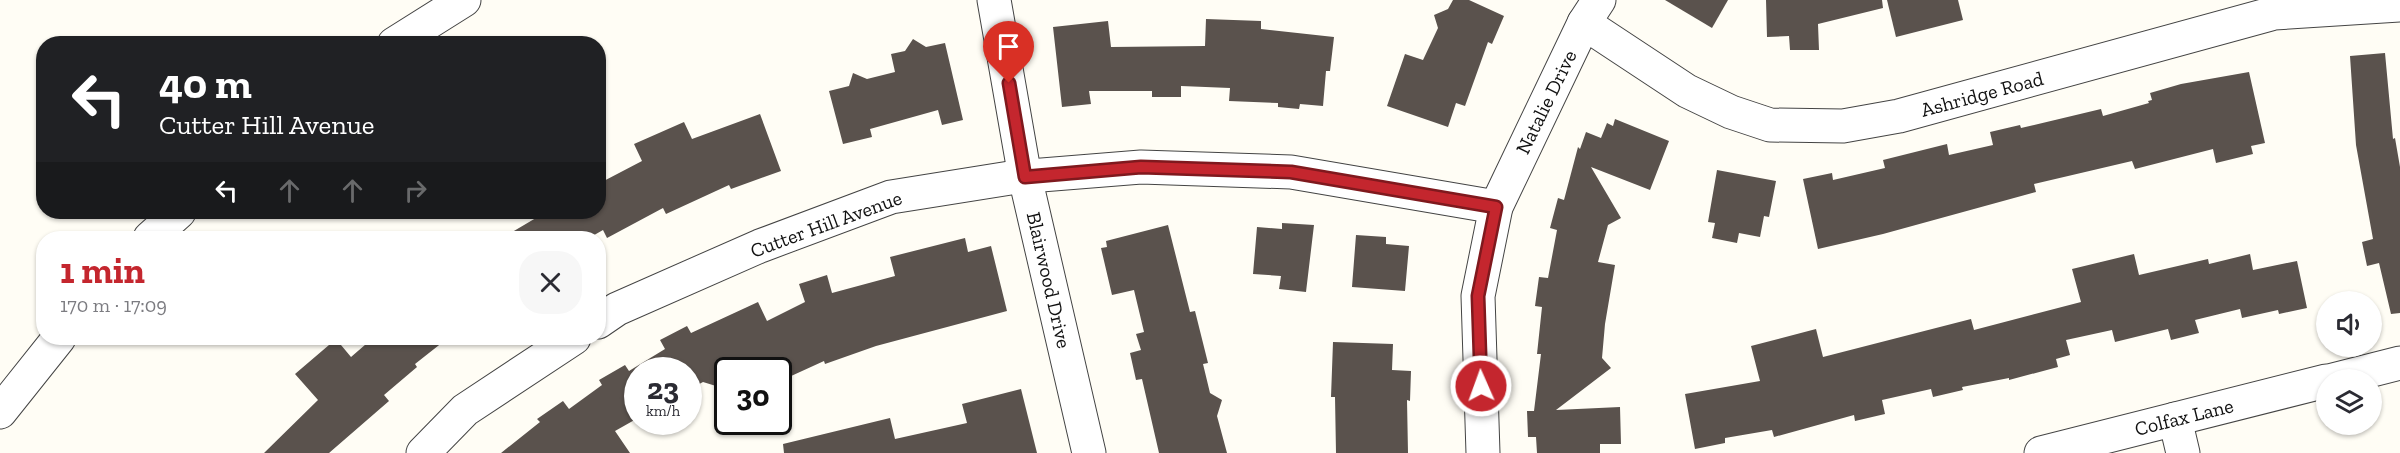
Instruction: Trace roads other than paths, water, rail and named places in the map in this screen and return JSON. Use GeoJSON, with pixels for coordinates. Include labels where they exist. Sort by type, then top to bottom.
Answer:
{"type":"FeatureCollection","features":[{"type":"Feature","properties":{"kind":"street"},"geometry":{"type":"LineString","coordinates":[[407,36],[464,0]]}},
{"type":"Feature","properties":{"kind":"street","name":"Blairwood Drive"},"geometry":{"type":"LineString","coordinates":[[994,0],[1025,177],[1089,453]]}},
{"type":"Feature","properties":{"kind":"street","name":"Ashridge Road"},"geometry":{"type":"LineString","coordinates":[[1592,11],[1687,91],[1731,112],[1770,125],[1843,126],[1899,116],[2274,13],[2400,5]]}},
{"type":"Feature","properties":{"kind":"street","name":"Natalie Drive"},"geometry":{"type":"LineString","coordinates":[[1483,453],[1478,296],[1496,207],[1592,11]]}},
{"type":"Feature","properties":{"kind":"street","name":"Cutter Hill Avenue"},"geometry":{"type":"LineString","coordinates":[[606,317],[617,309],[760,246],[891,197],[1025,177],[1141,167],[1291,172],[1496,207]]}},
{"type":"Feature","properties":{"kind":"street"},"geometry":{"type":"LineString","coordinates":[[158,231],[171,219]]}},
{"type":"Feature","properties":{"kind":"street"},"geometry":{"type":"LineString","coordinates":[[0,412],[53,345]]}},
{"type":"Feature","properties":{"kind":"street"},"geometry":{"type":"LineString","coordinates":[[423,453],[465,410],[563,345]]}},
{"type":"Feature","properties":{"kind":"street"},"geometry":{"type":"LineString","coordinates":[[2376,369],[2400,363]]}},
{"type":"Feature","properties":{"kind":"street","name":"Colfax Lane"},"geometry":{"type":"LineString","coordinates":[[2041,453],[2316,384]]}},
{"type":"Feature","properties":{"kind":"street"},"geometry":{"type":"LineString","coordinates":[[2175,419],[2183,453]]}}]}
